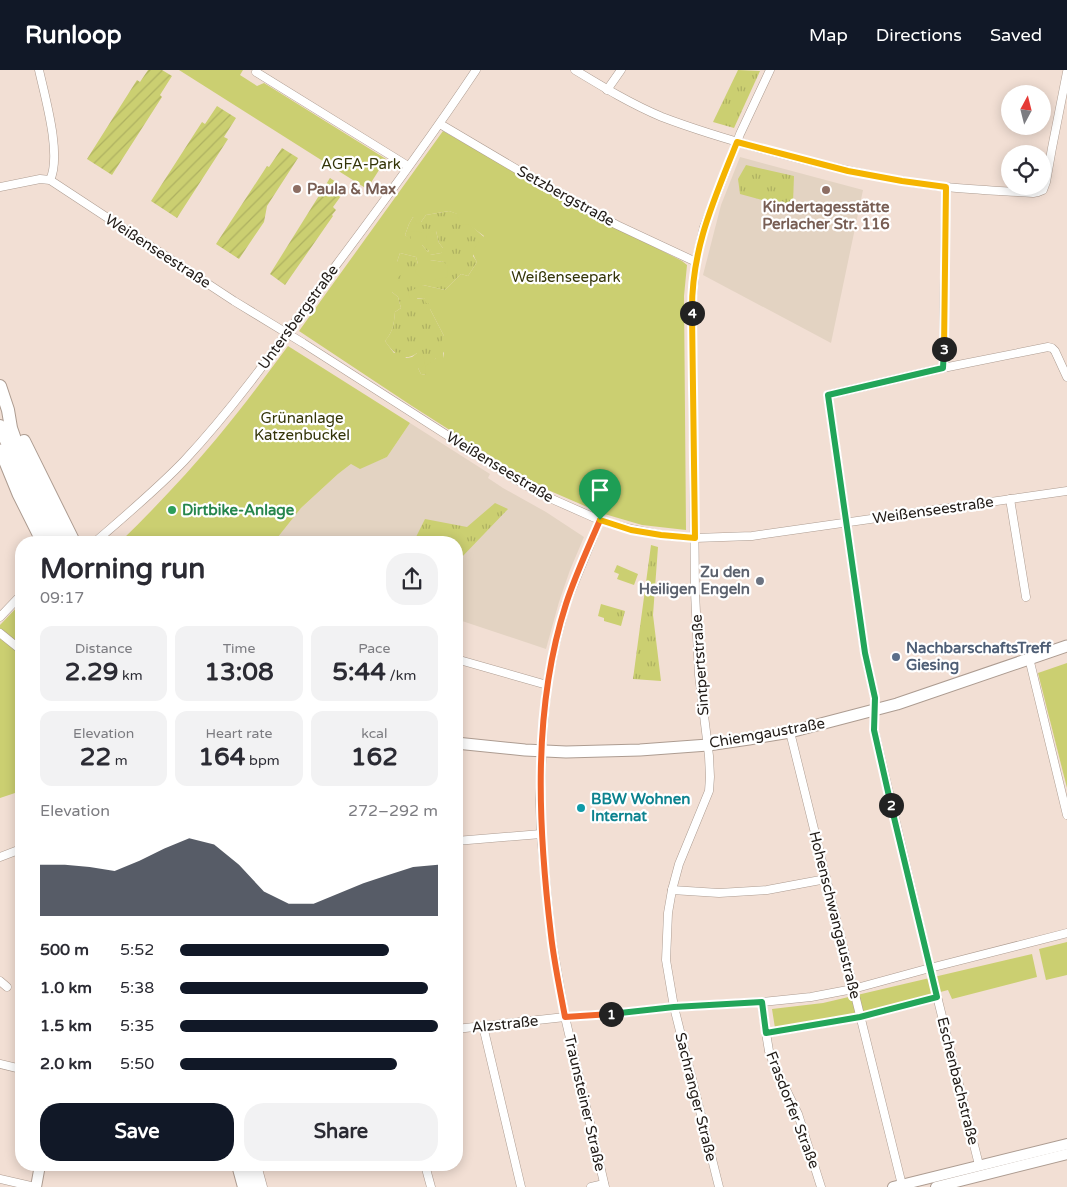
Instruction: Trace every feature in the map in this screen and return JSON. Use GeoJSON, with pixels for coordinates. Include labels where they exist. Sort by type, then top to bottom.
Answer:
{"type":"FeatureCollection","features":[{"type":"Feature","properties":{"kind":"highway"},"geometry":{"type":"LineString","coordinates":[[0,386],[8,410],[11,428],[25,464],[61,536]]}},
{"type":"Feature","properties":{"kind":"highway"},"geometry":{"type":"LineString","coordinates":[[8,410],[18,426],[71,536]]}},
{"type":"Feature","properties":{"kind":"highway"},"geometry":{"type":"LineString","coordinates":[[0,426],[18,472],[51,536]]}},
{"type":"Feature","properties":{"kind":"highway"},"geometry":{"type":"LineString","coordinates":[[240,1171],[244,1187]]}},
{"type":"Feature","properties":{"kind":"highway"},"geometry":{"type":"LineString","coordinates":[[250,1171],[254,1187]]}},
{"type":"Feature","properties":{"kind":"main road"},"geometry":{"type":"LineString","coordinates":[[0,450],[18,494],[39,536]]}},
{"type":"Feature","properties":{"kind":"main road","name":"Chiemgaustraße"},"geometry":{"type":"LineString","coordinates":[[463,744],[566,752],[640,750],[708,745],[749,739],[790,732],[897,704],[1067,646]]}},
{"type":"Feature","properties":{"kind":"main road"},"geometry":{"type":"LineString","coordinates":[[897,1186],[979,1165],[1064,1150]]}},
{"type":"Feature","properties":{"kind":"main road"},"geometry":{"type":"LineString","coordinates":[[936,1187],[1064,1150]]}},
{"type":"Feature","properties":{"kind":"main road"},"geometry":{"type":"LineString","coordinates":[[35,1187],[39,1171]]}},
{"type":"Feature","properties":{"kind":"street"},"geometry":{"type":"LineString","coordinates":[[0,187],[40,179],[50,180],[53,173],[55,162],[50,120],[38,70]]}},
{"type":"Feature","properties":{"kind":"street","name":"Untersbergstraße"},"geometry":{"type":"LineString","coordinates":[[102,536],[144,500],[185,460],[247,387],[440,124],[476,70]]}},
{"type":"Feature","properties":{"kind":"street"},"geometry":{"type":"LineString","coordinates":[[574,70],[608,90],[660,116],[737,142],[854,172],[902,181],[946,187],[1033,193],[1043,190],[1047,181],[1067,72]]}},
{"type":"Feature","properties":{"kind":"street"},"geometry":{"type":"LineString","coordinates":[[608,90],[621,70]]}},
{"type":"Feature","properties":{"kind":"street","name":"Sintpertstraße"},"geometry":{"type":"LineString","coordinates":[[708,745],[699,675],[695,592],[692,300],[696,262],[704,227],[737,142],[770,70]]}},
{"type":"Feature","properties":{"kind":"street"},"geometry":{"type":"LineString","coordinates":[[256,72],[408,166]]}},
{"type":"Feature","properties":{"kind":"street","name":"Setzbergstraße"},"geometry":{"type":"LineString","coordinates":[[440,124],[562,196],[617,225],[696,262]]}},
{"type":"Feature","properties":{"kind":"street","name":"Weißenseestraße"},"geometry":{"type":"LineString","coordinates":[[50,180],[234,301],[532,489],[600,520],[631,530],[695,538],[752,536],[1067,491]]}},
{"type":"Feature","properties":{"kind":"street"},"geometry":{"type":"LineString","coordinates":[[946,187],[943,368],[1048,347],[1055,351],[1067,377]]}},
{"type":"Feature","properties":{"kind":"street","name":"Eschenbachstraße"},"geometry":{"type":"LineString","coordinates":[[943,368],[828,395],[865,653],[874,692],[874,730],[979,1165]]}},
{"type":"Feature","properties":{"kind":"street"},"geometry":{"type":"LineString","coordinates":[[1010,499],[1026,597]]}},
{"type":"Feature","properties":{"kind":"street","name":"Traunsteiner Straße"},"geometry":{"type":"LineString","coordinates":[[600,520],[566,603],[558,629],[547,685],[540,800],[541,834],[551,936],[565,1017],[605,1185]]}},
{"type":"Feature","properties":{"kind":"street"},"geometry":{"type":"LineString","coordinates":[[0,617],[15,602]]}},
{"type":"Feature","properties":{"kind":"street"},"geometry":{"type":"LineString","coordinates":[[0,633],[15,645]]}},
{"type":"Feature","properties":{"kind":"street"},"geometry":{"type":"LineString","coordinates":[[1029,658],[1067,815]]}},
{"type":"Feature","properties":{"kind":"street"},"geometry":{"type":"LineString","coordinates":[[463,661],[547,685]]}},
{"type":"Feature","properties":{"kind":"street","name":"Hohenschwangaustraße"},"geometry":{"type":"LineString","coordinates":[[790,732],[860,1017],[897,1186]]}},
{"type":"Feature","properties":{"kind":"street","name":"Sachranger Straße"},"geometry":{"type":"LineString","coordinates":[[708,745],[709,791],[679,864],[672,890],[668,913],[666,960],[674,1007],[719,1187]]}},
{"type":"Feature","properties":{"kind":"street"},"geometry":{"type":"LineString","coordinates":[[463,840],[541,834]]}},
{"type":"Feature","properties":{"kind":"street"},"geometry":{"type":"LineString","coordinates":[[0,857],[15,851]]}},
{"type":"Feature","properties":{"kind":"street"},"geometry":{"type":"LineString","coordinates":[[672,890],[719,893],[767,890],[826,879]]}},
{"type":"Feature","properties":{"kind":"street","name":"Alzstraße"},"geometry":{"type":"LineString","coordinates":[[463,1028],[674,1007],[811,997],[853,989],[1067,933]]}},
{"type":"Feature","properties":{"kind":"street"},"geometry":{"type":"LineString","coordinates":[[0,981],[7,987]]}},
{"type":"Feature","properties":{"kind":"street"},"geometry":{"type":"LineString","coordinates":[[766,1033],[860,1017],[937,997]]}},
{"type":"Feature","properties":{"kind":"street","name":"Frasdorfer Straße"},"geometry":{"type":"LineString","coordinates":[[762,1002],[769,1051],[798,1114],[821,1187]]}},
{"type":"Feature","properties":{"kind":"street"},"geometry":{"type":"LineString","coordinates":[[483,1026],[520,1187]]}},
{"type":"Feature","properties":{"kind":"street"},"geometry":{"type":"LineString","coordinates":[[0,1064],[15,1068]]}},
{"type":"Feature","properties":{"kind":"street"},"geometry":{"type":"LineString","coordinates":[[234,1171],[238,1187]]}},
{"type":"Feature","properties":{"kind":"street"},"geometry":{"type":"LineString","coordinates":[[258,1171],[263,1187]]}},
{"type":"Feature","properties":{"kind":"street"},"geometry":{"type":"LineString","coordinates":[[427,1171],[431,1187]]}},
{"type":"Feature","properties":{"kind":"street"},"geometry":{"type":"LineString","coordinates":[[0,1179],[35,1187]]}},
{"type":"Feature","properties":{"kind":"street"},"geometry":{"type":"LineString","coordinates":[[591,1187],[605,1185]]}},
{"type":"Feature","properties":{"kind":"shaded area"},"geometry":{"type":"Polygon","coordinates":[[[740,157],[863,190],[831,343],[703,275],[721,205],[740,157]]]}},
{"type":"Feature","properties":{"kind":"shaded area"},"geometry":{"type":"Polygon","coordinates":[[[410,423],[490,474],[488,478],[503,488],[546,512],[584,537],[559,602],[546,649],[463,621],[463,536],[279,536],[301,508],[351,464],[360,468],[387,457],[410,423]]]}},
{"type":"Feature","properties":{"kind":"green space"},"geometry":{"type":"Polygon","coordinates":[[[148,70],[162,70],[172,76],[160,95],[162,97],[112,175],[87,159],[137,80],[140,82],[148,70]]]}},
{"type":"Feature","properties":{"kind":"green space","name":"AGFA-Park"},"geometry":{"type":"Polygon","coordinates":[[[179,70],[243,70],[240,75],[257,86],[264,83],[386,159],[367,189],[179,70]]]}},
{"type":"Feature","properties":{"kind":"green space"},"geometry":{"type":"Polygon","coordinates":[[[738,70],[760,71],[734,128],[713,122],[738,70]]]}},
{"type":"Feature","properties":{"kind":"green space"},"geometry":{"type":"Polygon","coordinates":[[[217,106],[236,118],[224,137],[228,139],[177,218],[151,201],[202,122],[205,124],[217,106]]]}},
{"type":"Feature","properties":{"kind":"green space","name":"Weißenseepark"},"geometry":{"type":"Polygon","coordinates":[[[443,131],[578,208],[687,265],[684,296],[686,530],[642,525],[601,513],[548,490],[506,466],[412,406],[299,331],[443,131]],[[449,211],[426,215],[417,224],[413,217],[405,235],[411,239],[411,232],[417,231],[422,233],[422,245],[428,252],[426,236],[436,231],[443,251],[430,255],[430,260],[444,262],[448,267],[447,277],[423,280],[415,272],[418,264],[416,257],[400,253],[397,262],[402,267],[402,273],[397,279],[401,282],[401,290],[392,292],[398,297],[401,308],[395,312],[393,328],[385,341],[394,353],[404,354],[406,358],[412,357],[417,353],[423,354],[425,364],[418,368],[421,374],[426,375],[425,366],[436,358],[443,358],[444,353],[439,346],[444,336],[430,309],[430,304],[426,303],[424,298],[410,299],[408,292],[423,285],[445,290],[461,274],[468,276],[477,262],[474,248],[484,236],[469,225],[460,224],[457,214],[449,211]]]}},
{"type":"Feature","properties":{"kind":"green space"},"geometry":{"type":"Polygon","coordinates":[[[282,148],[298,158],[267,206],[264,222],[239,259],[216,244],[267,166],[269,167],[282,148]]]}},
{"type":"Feature","properties":{"kind":"green space"},"geometry":{"type":"Polygon","coordinates":[[[746,165],[794,176],[793,203],[773,203],[740,194],[738,179],[746,165]]]}},
{"type":"Feature","properties":{"kind":"green space"},"geometry":{"type":"Polygon","coordinates":[[[330,178],[346,189],[333,207],[336,210],[333,216],[285,285],[270,274],[330,178]]]}},
{"type":"Feature","properties":{"kind":"green space"},"geometry":{"type":"Polygon","coordinates":[[[449,211],[458,214],[484,237],[473,256],[477,262],[468,276],[461,274],[445,290],[423,285],[417,299],[424,298],[430,304],[430,309],[444,336],[443,358],[436,358],[430,365],[426,375],[421,374],[418,368],[417,353],[412,356],[403,357],[395,353],[385,341],[394,324],[395,312],[401,308],[398,297],[392,292],[400,253],[416,257],[418,264],[444,262],[430,260],[430,255],[441,253],[443,248],[439,243],[436,231],[428,252],[422,245],[405,235],[409,224],[413,217],[421,222],[426,215],[449,211]]]}},
{"type":"Feature","properties":{"kind":"green space","name":"Grünanlage Katzenbuckel"},"geometry":{"type":"Polygon","coordinates":[[[288,346],[410,423],[387,457],[360,469],[351,464],[301,508],[279,536],[126,536],[206,451],[288,346]]]}},
{"type":"Feature","properties":{"kind":"green space"},"geometry":{"type":"Polygon","coordinates":[[[495,503],[508,509],[463,556],[463,536],[416,536],[425,519],[467,527],[495,503]]]}},
{"type":"Feature","properties":{"kind":"green space"},"geometry":{"type":"Polygon","coordinates":[[[651,545],[658,547],[653,615],[661,681],[633,679],[651,545]]]}},
{"type":"Feature","properties":{"kind":"green space"},"geometry":{"type":"Polygon","coordinates":[[[617,565],[638,574],[634,585],[617,579],[619,574],[614,572],[617,565]]]}},
{"type":"Feature","properties":{"kind":"green space"},"geometry":{"type":"Polygon","coordinates":[[[601,604],[625,611],[621,626],[604,621],[604,618],[598,616],[601,604]]]}},
{"type":"Feature","properties":{"kind":"green space"},"geometry":{"type":"Polygon","coordinates":[[[15,609],[15,793],[0,798],[0,625],[15,609]]]}},
{"type":"Feature","properties":{"kind":"green space"},"geometry":{"type":"Polygon","coordinates":[[[1067,663],[1067,788],[1038,673],[1067,663]]]}},
{"type":"Feature","properties":{"kind":"green space"},"geometry":{"type":"Polygon","coordinates":[[[1067,942],[1067,975],[1046,980],[1039,949],[1067,942]]]}},
{"type":"Feature","properties":{"kind":"green space"},"geometry":{"type":"Polygon","coordinates":[[[1032,954],[1037,977],[952,999],[948,990],[865,1012],[775,1028],[772,1009],[823,1003],[1032,954]]]}},
{"type":"Feature","properties":{"kind":"place","name":"Paula & Max"},"geometry":{"type":"Point","coordinates":[297,189]}},
{"type":"Feature","properties":{"kind":"place","name":"Kindertagesstätte Perlacher Str. 116"},"geometry":{"type":"Point","coordinates":[826,190]}},
{"type":"Feature","properties":{"kind":"place","name":"Dirtbike-Anlage"},"geometry":{"type":"Point","coordinates":[172,510]}},
{"type":"Feature","properties":{"kind":"place","name":"Zu den Heiligen Engeln"},"geometry":{"type":"Point","coordinates":[760,581]}},
{"type":"Feature","properties":{"kind":"place","name":"NachbarschaftsTreff Giesing"},"geometry":{"type":"Point","coordinates":[896,657]}},
{"type":"Feature","properties":{"kind":"place","name":"BBW Wohnen Internat"},"geometry":{"type":"Point","coordinates":[581,808]}},
{"type":"Feature","properties":{"kind":"route"},"geometry":{"type":"LineString","coordinates":[[737,142],[848,171],[946,187],[943,368],[828,395],[865,653],[875,698],[874,730],[937,997],[860,1017],[766,1033],[762,1002],[674,1007],[565,1017],[551,936],[541,834],[540,800],[543,729],[547,685],[558,629],[566,603],[600,520],[631,530],[695,538],[692,300],[696,262],[704,227],[737,142]]}}]}
